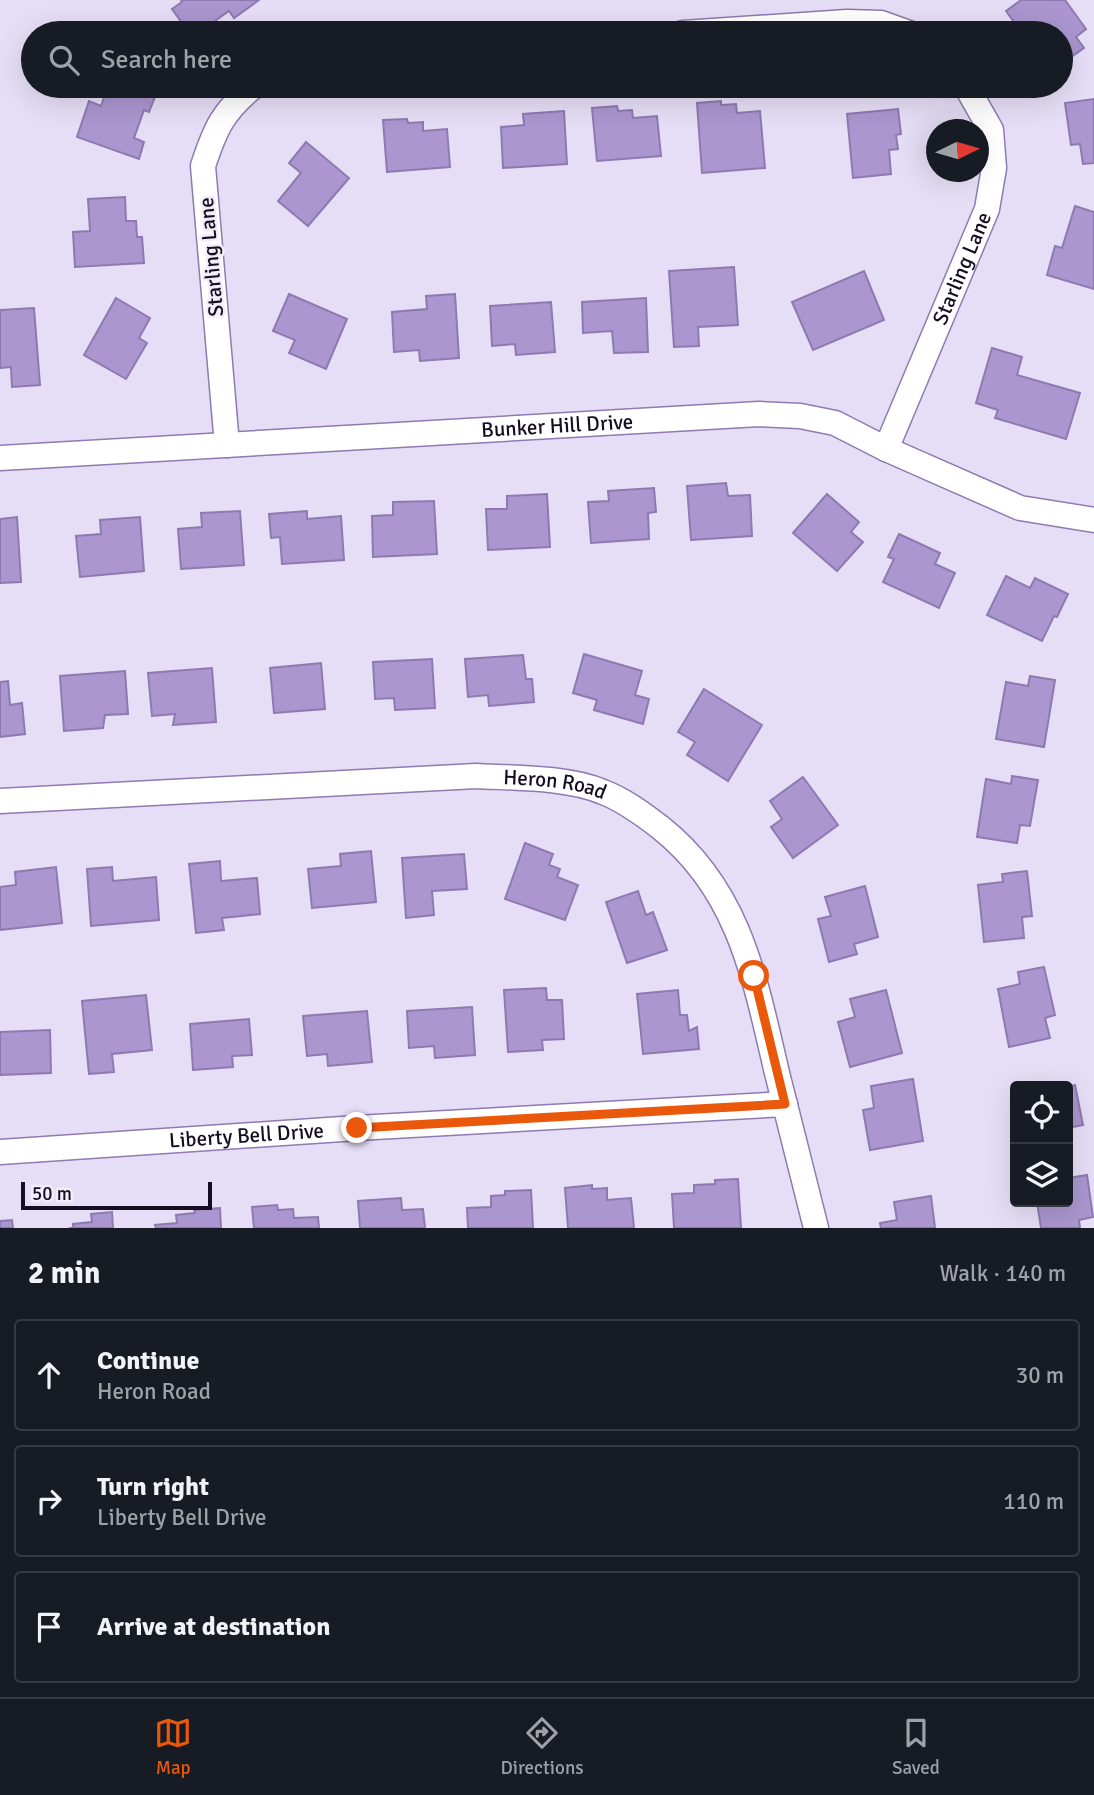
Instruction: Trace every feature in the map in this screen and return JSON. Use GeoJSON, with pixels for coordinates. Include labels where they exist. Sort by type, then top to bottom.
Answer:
{"type":"FeatureCollection","features":[{"type":"Feature","properties":{"kind":"street","name":"Starling Lane"},"geometry":{"type":"LineString","coordinates":[[227,445],[203,166],[214,132],[239,98]]}},
{"type":"Feature","properties":{"kind":"street","name":"Starling Lane"},"geometry":{"type":"LineString","coordinates":[[886,449],[987,209],[994,168],[991,130],[973,98]]}},
{"type":"Feature","properties":{"kind":"street","name":"Bunker Hill Drive"},"geometry":{"type":"LineString","coordinates":[[0,458],[759,414],[800,416],[835,423],[886,449],[1020,508],[1094,520]]}},
{"type":"Feature","properties":{"kind":"street","name":"Heron Road"},"geometry":{"type":"LineString","coordinates":[[0,801],[476,776],[552,780],[601,791],[638,810],[675,839],[707,873],[730,912],[754,976],[816,1228]]}},
{"type":"Feature","properties":{"kind":"street","name":"Liberty Bell Drive"},"geometry":{"type":"LineString","coordinates":[[0,1152],[357,1128],[785,1104]]}},
{"type":"Feature","properties":{"kind":"building"},"geometry":{"type":"Polygon","coordinates":[[[181,0],[259,0],[234,18],[229,11],[215,21],[180,21],[172,9],[182,2],[181,0]]]}},
{"type":"Feature","properties":{"kind":"building"},"geometry":{"type":"Polygon","coordinates":[[[1021,0],[1065,0],[1086,29],[1076,37],[1084,48],[1073,56],[1073,21],[1013,21],[1006,11],[1021,0]]]}},
{"type":"Feature","properties":{"kind":"building"},"geometry":{"type":"Polygon","coordinates":[[[104,98],[154,98],[149,112],[144,110],[134,138],[144,142],[139,159],[77,137],[89,101],[101,106],[104,98]]]}},
{"type":"Feature","properties":{"kind":"building"},"geometry":{"type":"Polygon","coordinates":[[[1094,99],[1094,163],[1083,164],[1080,144],[1071,145],[1065,103],[1094,99]]]}},
{"type":"Feature","properties":{"kind":"building"},"geometry":{"type":"Polygon","coordinates":[[[721,101],[721,105],[736,104],[737,113],[760,111],[765,168],[702,173],[697,103],[721,101]]]}},
{"type":"Feature","properties":{"kind":"building"},"geometry":{"type":"Polygon","coordinates":[[[617,106],[618,111],[632,110],[633,118],[657,116],[661,156],[597,161],[592,108],[617,106]]]}},
{"type":"Feature","properties":{"kind":"building"},"geometry":{"type":"Polygon","coordinates":[[[898,109],[901,134],[896,135],[898,149],[889,150],[891,174],[853,178],[847,114],[898,109]]]}},
{"type":"Feature","properties":{"kind":"building"},"geometry":{"type":"Polygon","coordinates":[[[564,111],[567,164],[503,168],[501,127],[524,125],[523,114],[564,111]]]}},
{"type":"Feature","properties":{"kind":"building"},"geometry":{"type":"Polygon","coordinates":[[[407,119],[408,123],[423,122],[423,131],[447,129],[450,167],[387,172],[383,120],[407,119]]]}},
{"type":"Feature","properties":{"kind":"building"},"geometry":{"type":"Polygon","coordinates":[[[306,142],[349,178],[308,226],[278,201],[301,173],[289,163],[306,142]]]}},
{"type":"Feature","properties":{"kind":"building"},"geometry":{"type":"Polygon","coordinates":[[[125,197],[126,221],[136,221],[137,237],[142,237],[144,263],[75,267],[73,232],[90,231],[88,199],[125,197]]]}},
{"type":"Feature","properties":{"kind":"building"},"geometry":{"type":"Polygon","coordinates":[[[1075,206],[1094,212],[1094,289],[1047,275],[1055,246],[1062,248],[1075,206]]]}},
{"type":"Feature","properties":{"kind":"building"},"geometry":{"type":"Polygon","coordinates":[[[734,267],[738,325],[698,327],[699,346],[674,347],[669,271],[734,267]]]}},
{"type":"Feature","properties":{"kind":"building"},"geometry":{"type":"Polygon","coordinates":[[[864,271],[884,320],[813,350],[792,302],[864,271]]]}},
{"type":"Feature","properties":{"kind":"building"},"geometry":{"type":"Polygon","coordinates":[[[289,294],[347,319],[326,369],[289,353],[295,340],[273,331],[289,294]]]}},
{"type":"Feature","properties":{"kind":"building"},"geometry":{"type":"Polygon","coordinates":[[[455,294],[459,358],[420,361],[419,350],[394,352],[392,312],[427,309],[426,296],[455,294]]]}},
{"type":"Feature","properties":{"kind":"building"},"geometry":{"type":"Polygon","coordinates":[[[116,298],[150,318],[139,338],[147,343],[126,379],[84,355],[116,298]]]}},
{"type":"Feature","properties":{"kind":"building"},"geometry":{"type":"Polygon","coordinates":[[[646,298],[648,352],[614,353],[612,331],[583,333],[582,302],[646,298]]]}},
{"type":"Feature","properties":{"kind":"building"},"geometry":{"type":"Polygon","coordinates":[[[551,302],[555,352],[516,355],[515,344],[492,346],[490,306],[551,302]]]}},
{"type":"Feature","properties":{"kind":"building"},"geometry":{"type":"Polygon","coordinates":[[[34,308],[40,385],[12,387],[11,367],[0,368],[0,310],[34,308]]]}},
{"type":"Feature","properties":{"kind":"building"},"geometry":{"type":"Polygon","coordinates":[[[992,348],[1022,357],[1017,375],[1080,393],[1066,439],[995,418],[998,410],[976,403],[992,348]]]}},
{"type":"Feature","properties":{"kind":"building"},"geometry":{"type":"Polygon","coordinates":[[[726,483],[728,496],[750,495],[752,536],[691,540],[687,486],[726,483]]]}},
{"type":"Feature","properties":{"kind":"building"},"geometry":{"type":"Polygon","coordinates":[[[654,488],[656,512],[648,513],[649,539],[591,543],[588,502],[609,501],[608,491],[654,488]]]}},
{"type":"Feature","properties":{"kind":"building"},"geometry":{"type":"Polygon","coordinates":[[[547,494],[550,547],[488,550],[486,509],[507,509],[507,496],[547,494]]]}},
{"type":"Feature","properties":{"kind":"building"},"geometry":{"type":"Polygon","coordinates":[[[827,494],[859,522],[851,532],[863,542],[837,571],[793,533],[827,494]]]}},
{"type":"Feature","properties":{"kind":"building"},"geometry":{"type":"Polygon","coordinates":[[[434,501],[437,554],[373,557],[372,516],[393,515],[393,502],[434,501]]]}},
{"type":"Feature","properties":{"kind":"building"},"geometry":{"type":"Polygon","coordinates":[[[240,511],[244,565],[181,569],[178,529],[202,527],[201,513],[240,511]]]}},
{"type":"Feature","properties":{"kind":"building"},"geometry":{"type":"Polygon","coordinates":[[[307,511],[307,519],[341,516],[344,560],[282,564],[280,537],[271,538],[269,514],[307,511]]]}},
{"type":"Feature","properties":{"kind":"building"},"geometry":{"type":"Polygon","coordinates":[[[17,517],[21,582],[0,583],[0,519],[17,517]]]}},
{"type":"Feature","properties":{"kind":"building"},"geometry":{"type":"Polygon","coordinates":[[[140,517],[144,571],[80,577],[76,536],[101,534],[100,520],[140,517]]]}},
{"type":"Feature","properties":{"kind":"building"},"geometry":{"type":"Polygon","coordinates":[[[899,534],[940,553],[935,564],[955,573],[939,608],[883,582],[894,559],[888,557],[899,534]]]}},
{"type":"Feature","properties":{"kind":"building"},"geometry":{"type":"Polygon","coordinates":[[[1006,576],[1030,588],[1035,578],[1068,594],[1042,641],[987,615],[1006,576]]]}},
{"type":"Feature","properties":{"kind":"building"},"geometry":{"type":"Polygon","coordinates":[[[584,654],[642,671],[635,695],[649,699],[643,724],[594,710],[597,700],[573,693],[584,654]]]}},
{"type":"Feature","properties":{"kind":"building"},"geometry":{"type":"Polygon","coordinates":[[[523,655],[526,679],[532,679],[534,702],[489,706],[488,695],[468,697],[465,659],[523,655]]]}},
{"type":"Feature","properties":{"kind":"building"},"geometry":{"type":"Polygon","coordinates":[[[432,659],[435,708],[395,710],[394,698],[375,699],[373,662],[432,659]]]}},
{"type":"Feature","properties":{"kind":"building"},"geometry":{"type":"Polygon","coordinates":[[[321,663],[325,709],[274,713],[270,668],[321,663]]]}},
{"type":"Feature","properties":{"kind":"building"},"geometry":{"type":"Polygon","coordinates":[[[212,668],[216,722],[173,725],[175,714],[152,716],[148,673],[212,668]]]}},
{"type":"Feature","properties":{"kind":"building"},"geometry":{"type":"Polygon","coordinates":[[[125,671],[128,714],[105,715],[103,728],[64,731],[60,676],[125,671]]]}},
{"type":"Feature","properties":{"kind":"building"},"geometry":{"type":"Polygon","coordinates":[[[1030,676],[1055,680],[1044,747],[996,739],[1006,682],[1028,686],[1030,676]]]}},
{"type":"Feature","properties":{"kind":"building"},"geometry":{"type":"Polygon","coordinates":[[[8,681],[10,705],[22,703],[25,734],[0,737],[0,682],[8,681]]]}},
{"type":"Feature","properties":{"kind":"building"},"geometry":{"type":"Polygon","coordinates":[[[704,689],[762,725],[728,781],[687,755],[695,742],[678,732],[704,689]]]}},
{"type":"Feature","properties":{"kind":"building"},"geometry":{"type":"Polygon","coordinates":[[[1012,776],[1038,780],[1030,826],[1020,825],[1017,843],[977,837],[986,779],[1011,784],[1012,776]]]}},
{"type":"Feature","properties":{"kind":"building"},"geometry":{"type":"Polygon","coordinates":[[[803,777],[838,825],[793,858],[771,827],[782,819],[770,801],[803,777]]]}},
{"type":"Feature","properties":{"kind":"building"},"geometry":{"type":"Polygon","coordinates":[[[525,843],[553,854],[549,865],[560,869],[557,877],[578,885],[565,920],[505,899],[525,843]]]}},
{"type":"Feature","properties":{"kind":"building"},"geometry":{"type":"Polygon","coordinates":[[[371,851],[376,902],[312,908],[308,869],[341,866],[340,854],[371,851]]]}},
{"type":"Feature","properties":{"kind":"building"},"geometry":{"type":"Polygon","coordinates":[[[464,854],[467,889],[432,891],[434,915],[406,918],[402,858],[464,854]]]}},
{"type":"Feature","properties":{"kind":"building"},"geometry":{"type":"Polygon","coordinates":[[[220,861],[221,881],[257,878],[260,914],[222,918],[224,930],[196,933],[189,864],[220,861]]]}},
{"type":"Feature","properties":{"kind":"building"},"geometry":{"type":"Polygon","coordinates":[[[56,867],[62,923],[0,930],[0,887],[16,885],[15,872],[56,867]]]}},
{"type":"Feature","properties":{"kind":"building"},"geometry":{"type":"Polygon","coordinates":[[[112,867],[113,881],[156,877],[159,920],[91,926],[87,869],[112,867]]]}},
{"type":"Feature","properties":{"kind":"building"},"geometry":{"type":"Polygon","coordinates":[[[1027,871],[1032,916],[1022,917],[1024,938],[984,942],[978,885],[1003,882],[1002,874],[1027,871]]]}},
{"type":"Feature","properties":{"kind":"building"},"geometry":{"type":"Polygon","coordinates":[[[865,886],[878,937],[854,944],[857,954],[829,962],[818,919],[831,916],[825,897],[865,886]]]}},
{"type":"Feature","properties":{"kind":"building"},"geometry":{"type":"Polygon","coordinates":[[[638,891],[646,915],[653,912],[667,950],[627,963],[606,902],[638,891]]]}},
{"type":"Feature","properties":{"kind":"building"},"geometry":{"type":"Polygon","coordinates":[[[1044,967],[1055,1015],[1045,1018],[1050,1038],[1009,1047],[998,989],[1020,984],[1018,972],[1044,967]]]}},
{"type":"Feature","properties":{"kind":"building"},"geometry":{"type":"Polygon","coordinates":[[[546,988],[547,1000],[562,1000],[564,1039],[542,1040],[543,1050],[508,1052],[504,990],[546,988]]]}},
{"type":"Feature","properties":{"kind":"building"},"geometry":{"type":"Polygon","coordinates":[[[678,990],[680,1015],[687,1015],[689,1031],[697,1027],[699,1049],[643,1054],[637,994],[678,990]]]}},
{"type":"Feature","properties":{"kind":"building"},"geometry":{"type":"Polygon","coordinates":[[[886,990],[902,1053],[850,1067],[838,1022],[855,1017],[850,999],[886,990]]]}},
{"type":"Feature","properties":{"kind":"building"},"geometry":{"type":"Polygon","coordinates":[[[146,995],[152,1050],[112,1054],[114,1072],[89,1074],[82,1001],[146,995]]]}},
{"type":"Feature","properties":{"kind":"building"},"geometry":{"type":"Polygon","coordinates":[[[472,1007],[475,1055],[435,1058],[434,1046],[409,1048],[407,1011],[472,1007]]]}},
{"type":"Feature","properties":{"kind":"building"},"geometry":{"type":"Polygon","coordinates":[[[367,1011],[372,1062],[328,1066],[327,1054],[307,1056],[303,1016],[367,1011]]]}},
{"type":"Feature","properties":{"kind":"building"},"geometry":{"type":"Polygon","coordinates":[[[249,1019],[252,1055],[232,1056],[233,1067],[193,1070],[190,1024],[249,1019]]]}},
{"type":"Feature","properties":{"kind":"building"},"geometry":{"type":"Polygon","coordinates":[[[50,1030],[51,1073],[0,1075],[0,1032],[50,1030]]]}},
{"type":"Feature","properties":{"kind":"building"},"geometry":{"type":"Polygon","coordinates":[[[913,1079],[923,1141],[870,1150],[863,1110],[874,1108],[871,1086],[913,1079]]]}},
{"type":"Feature","properties":{"kind":"building"},"geometry":{"type":"Polygon","coordinates":[[[1073,1086],[1083,1125],[1073,1127],[1073,1086]]]}},
{"type":"Feature","properties":{"kind":"building"},"geometry":{"type":"Polygon","coordinates":[[[1087,1175],[1093,1217],[1079,1220],[1080,1228],[1041,1228],[1038,1207],[1073,1207],[1073,1177],[1087,1175]]]}},
{"type":"Feature","properties":{"kind":"building"},"geometry":{"type":"Polygon","coordinates":[[[738,1179],[741,1228],[674,1228],[672,1194],[694,1193],[694,1185],[715,1184],[715,1180],[738,1179]]]}},
{"type":"Feature","properties":{"kind":"building"},"geometry":{"type":"Polygon","coordinates":[[[592,1185],[592,1189],[607,1188],[607,1200],[631,1198],[634,1228],[568,1228],[565,1188],[592,1185]]]}},
{"type":"Feature","properties":{"kind":"building"},"geometry":{"type":"Polygon","coordinates":[[[531,1190],[533,1228],[468,1228],[467,1208],[491,1207],[491,1196],[505,1195],[505,1191],[531,1190]]]}},
{"type":"Feature","properties":{"kind":"building"},"geometry":{"type":"Polygon","coordinates":[[[931,1196],[935,1228],[881,1228],[880,1223],[897,1220],[894,1202],[931,1196]]]}},
{"type":"Feature","properties":{"kind":"building"},"geometry":{"type":"Polygon","coordinates":[[[401,1198],[402,1210],[423,1209],[425,1228],[360,1228],[358,1201],[401,1198]]]}},
{"type":"Feature","properties":{"kind":"building"},"geometry":{"type":"Polygon","coordinates":[[[277,1205],[278,1210],[293,1209],[294,1218],[318,1217],[319,1228],[254,1228],[252,1207],[277,1205]]]}},
{"type":"Feature","properties":{"kind":"building"},"geometry":{"type":"Polygon","coordinates":[[[220,1208],[221,1228],[156,1228],[155,1225],[177,1223],[176,1215],[195,1213],[194,1210],[220,1208]]]}},
{"type":"Feature","properties":{"kind":"building"},"geometry":{"type":"Polygon","coordinates":[[[112,1212],[113,1228],[73,1228],[73,1224],[92,1222],[91,1214],[112,1212]]]}},
{"type":"Feature","properties":{"kind":"building"},"geometry":{"type":"Polygon","coordinates":[[[12,1220],[13,1228],[0,1228],[0,1221],[12,1220]]]}},
{"type":"Feature","properties":{"kind":"route"},"geometry":{"type":"LineString","coordinates":[[357,1128],[785,1104],[754,976]]}}]}
